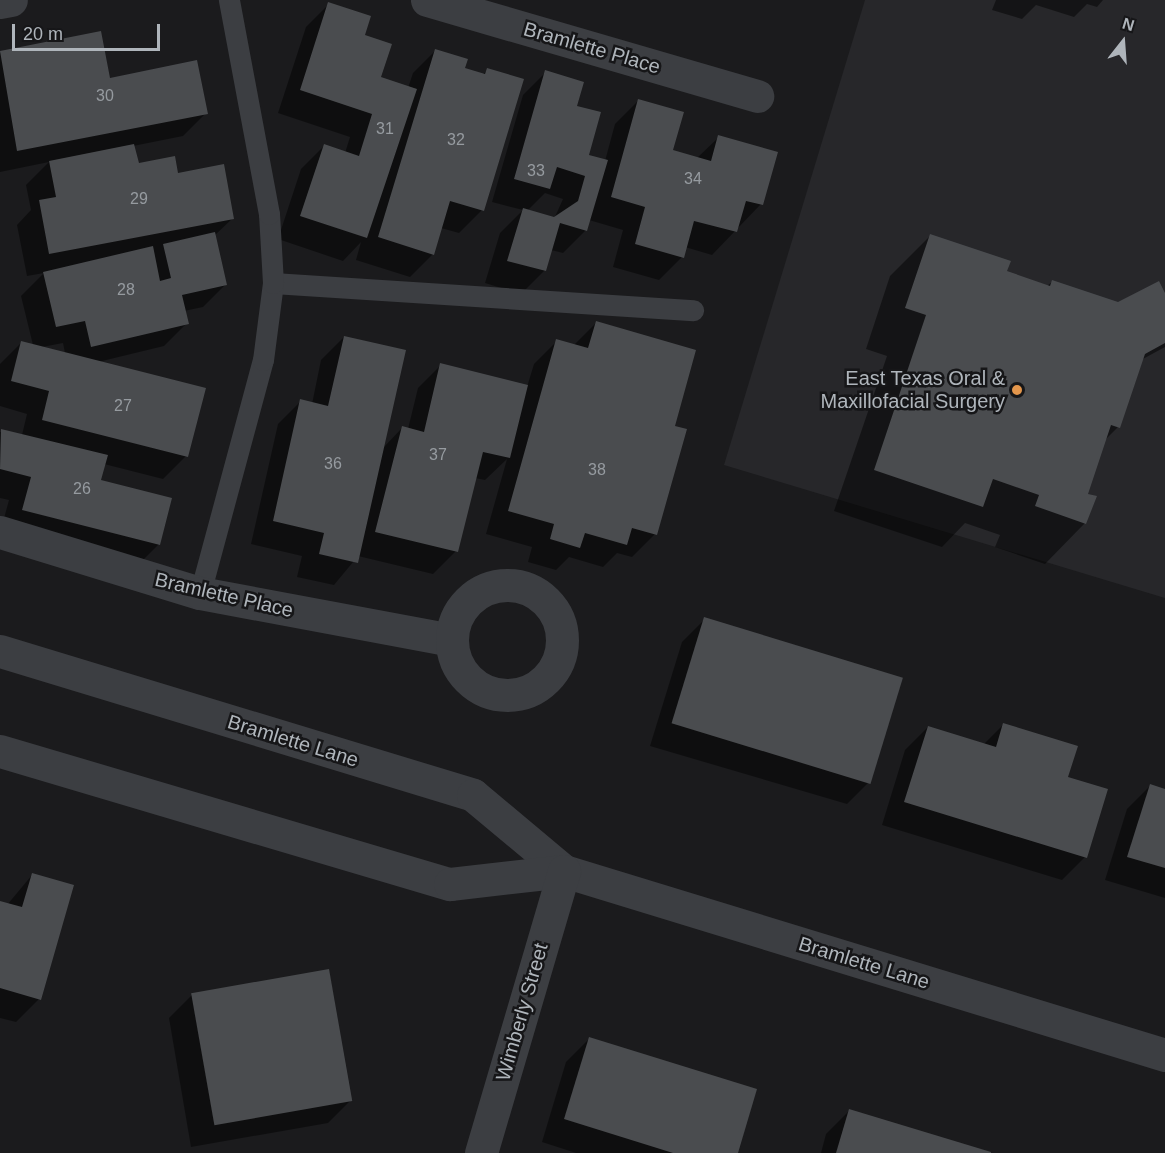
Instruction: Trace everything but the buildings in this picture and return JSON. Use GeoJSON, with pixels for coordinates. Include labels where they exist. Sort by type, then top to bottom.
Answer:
{"type":"FeatureCollection","features":[{"type":"Feature","properties":{"kind":"street"},"geometry":{"type":"LineString","coordinates":[[0,2],[11,0]]}},
{"type":"Feature","properties":{"kind":"street","name":"Bramlette Place"},"geometry":{"type":"LineString","coordinates":[[427,0],[757,96]]}},
{"type":"Feature","properties":{"kind":"street","name":"Bramlette Place"},"geometry":{"type":"LineString","coordinates":[[0,532],[200,593],[452,640]]}},
{"type":"Feature","properties":{"kind":"street","name":"Bramlette Lane"},"geometry":{"type":"LineString","coordinates":[[0,651],[472,795],[564,871],[1165,1055]]}},
{"type":"Feature","properties":{"kind":"street","name":"Bramlette Lane"},"geometry":{"type":"LineString","coordinates":[[0,752],[450,884],[564,871]]}},
{"type":"Feature","properties":{"kind":"street","name":"Wimberly Street"},"geometry":{"type":"LineString","coordinates":[[481,1153],[564,871]]}},
{"type":"Feature","properties":{"kind":"lane"},"geometry":{"type":"LineString","coordinates":[[200,593],[263,360],[273,283],[269,214],[228,0]]}},
{"type":"Feature","properties":{"kind":"lane"},"geometry":{"type":"LineString","coordinates":[[273,283],[693,310]]}},
{"type":"Feature","properties":{"kind":"shaded area"},"geometry":{"type":"Polygon","coordinates":[[[865,0],[1165,0],[1165,598],[724,465],[865,0]]]}},
{"type":"Feature","properties":{"kind":"place","name":"East Texas Oral & Maxillofacial Surgery"},"geometry":{"type":"Point","coordinates":[1017,390]}}]}
